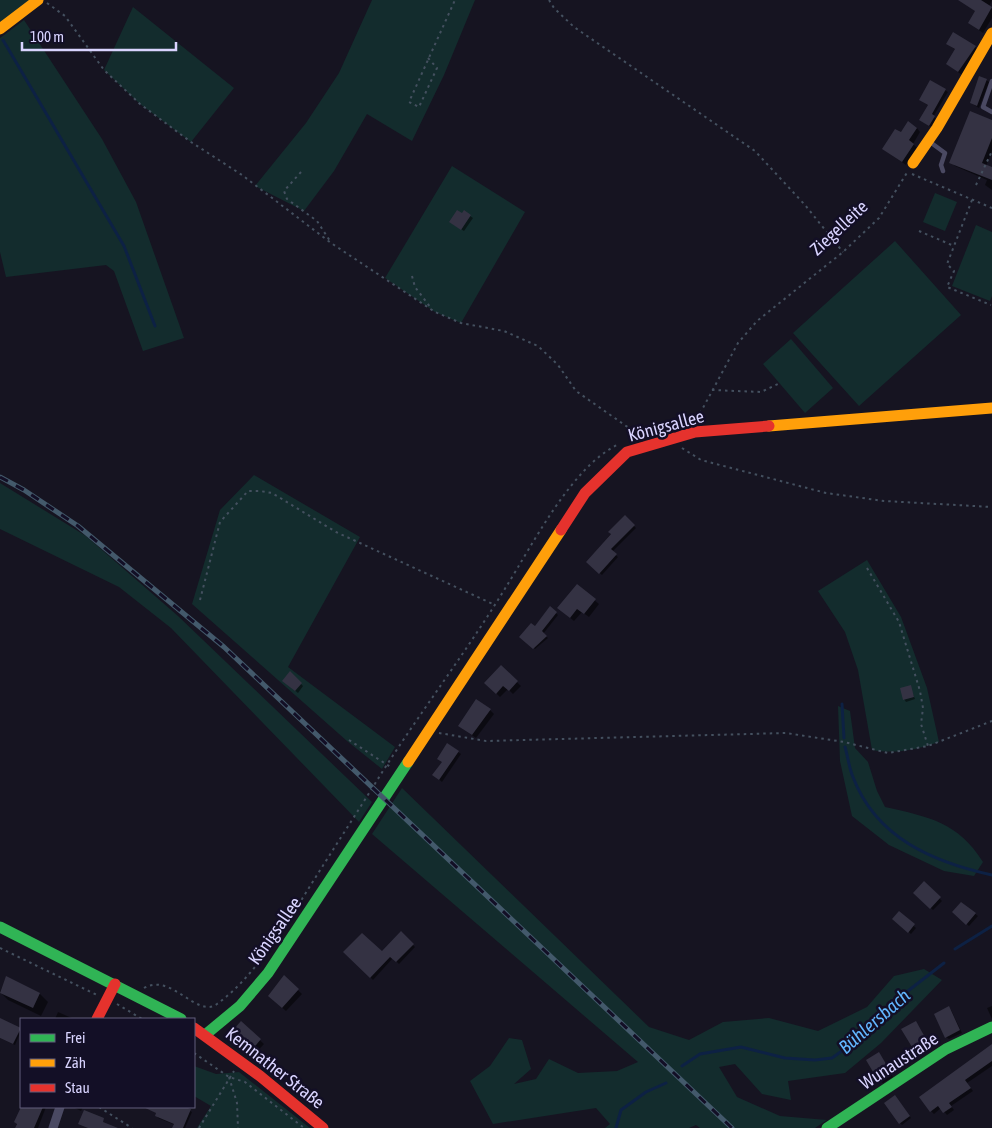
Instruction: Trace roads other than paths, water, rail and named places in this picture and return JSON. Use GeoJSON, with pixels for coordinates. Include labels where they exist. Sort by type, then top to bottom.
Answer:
{"type":"FeatureCollection","features":[{"type":"Feature","properties":{"kind":"street"},"geometry":{"type":"LineString","coordinates":[[0,29],[38,0]]}},
{"type":"Feature","properties":{"kind":"street"},"geometry":{"type":"LineString","coordinates":[[911,168],[992,33]]}},
{"type":"Feature","properties":{"kind":"street","name":"Königsallee"},"geometry":{"type":"LineString","coordinates":[[205,1035],[240,1006],[268,973],[585,493],[627,452],[695,432],[992,408]]}},
{"type":"Feature","properties":{"kind":"street"},"geometry":{"type":"LineString","coordinates":[[1,930],[115,984],[179,1018]]}},
{"type":"Feature","properties":{"kind":"street"},"geometry":{"type":"LineString","coordinates":[[98,1018],[115,984]]}},
{"type":"Feature","properties":{"kind":"street","name":"Wunaustraße"},"geometry":{"type":"LineString","coordinates":[[827,1128],[946,1050],[992,1027]]}},
{"type":"Feature","properties":{"kind":"street"},"geometry":{"type":"LineString","coordinates":[[195,1029],[205,1035]]}},
{"type":"Feature","properties":{"kind":"street","name":"Kemnather Straße"},"geometry":{"type":"LineString","coordinates":[[205,1035],[241,1061],[323,1128]]}},
{"type":"Feature","properties":{"kind":"street"},"geometry":{"type":"LineString","coordinates":[[54,1128],[60,1108]]}},
{"type":"Feature","properties":{"kind":"lane"},"geometry":{"type":"LineString","coordinates":[[991,84],[983,107],[992,112]]}},
{"type":"Feature","properties":{"kind":"lane"},"geometry":{"type":"LineString","coordinates":[[928,141],[945,152],[941,165],[943,171]]}},
{"type":"Feature","properties":{"kind":"waterway"},"geometry":{"type":"LineString","coordinates":[[3,40],[124,246],[155,326]]}},
{"type":"Feature","properties":{"kind":"waterway"},"geometry":{"type":"LineString","coordinates":[[842,704],[844,738]]}},
{"type":"Feature","properties":{"kind":"waterway"},"geometry":{"type":"LineString","coordinates":[[845,747],[852,774],[863,798],[876,816],[892,831],[909,844],[928,854],[970,870],[992,875]]}},
{"type":"Feature","properties":{"kind":"waterway","name":"Bühlersbach"},"geometry":{"type":"LineString","coordinates":[[955,949],[992,926]]}},
{"type":"Feature","properties":{"kind":"waterway","name":"Bühlersbach"},"geometry":{"type":"LineString","coordinates":[[682,1066],[700,1054],[741,1047],[785,1058],[815,1060],[832,1058],[846,1048],[904,994],[944,963]]}},
{"type":"Feature","properties":{"kind":"waterway","name":"Bühlersbach"},"geometry":{"type":"LineString","coordinates":[[616,1128],[621,1110],[646,1092],[666,1083]]}},
{"type":"Feature","properties":{"kind":"railway"},"geometry":{"type":"LineString","coordinates":[[0,477],[24,490],[78,526],[224,647],[732,1128]]}}]}
